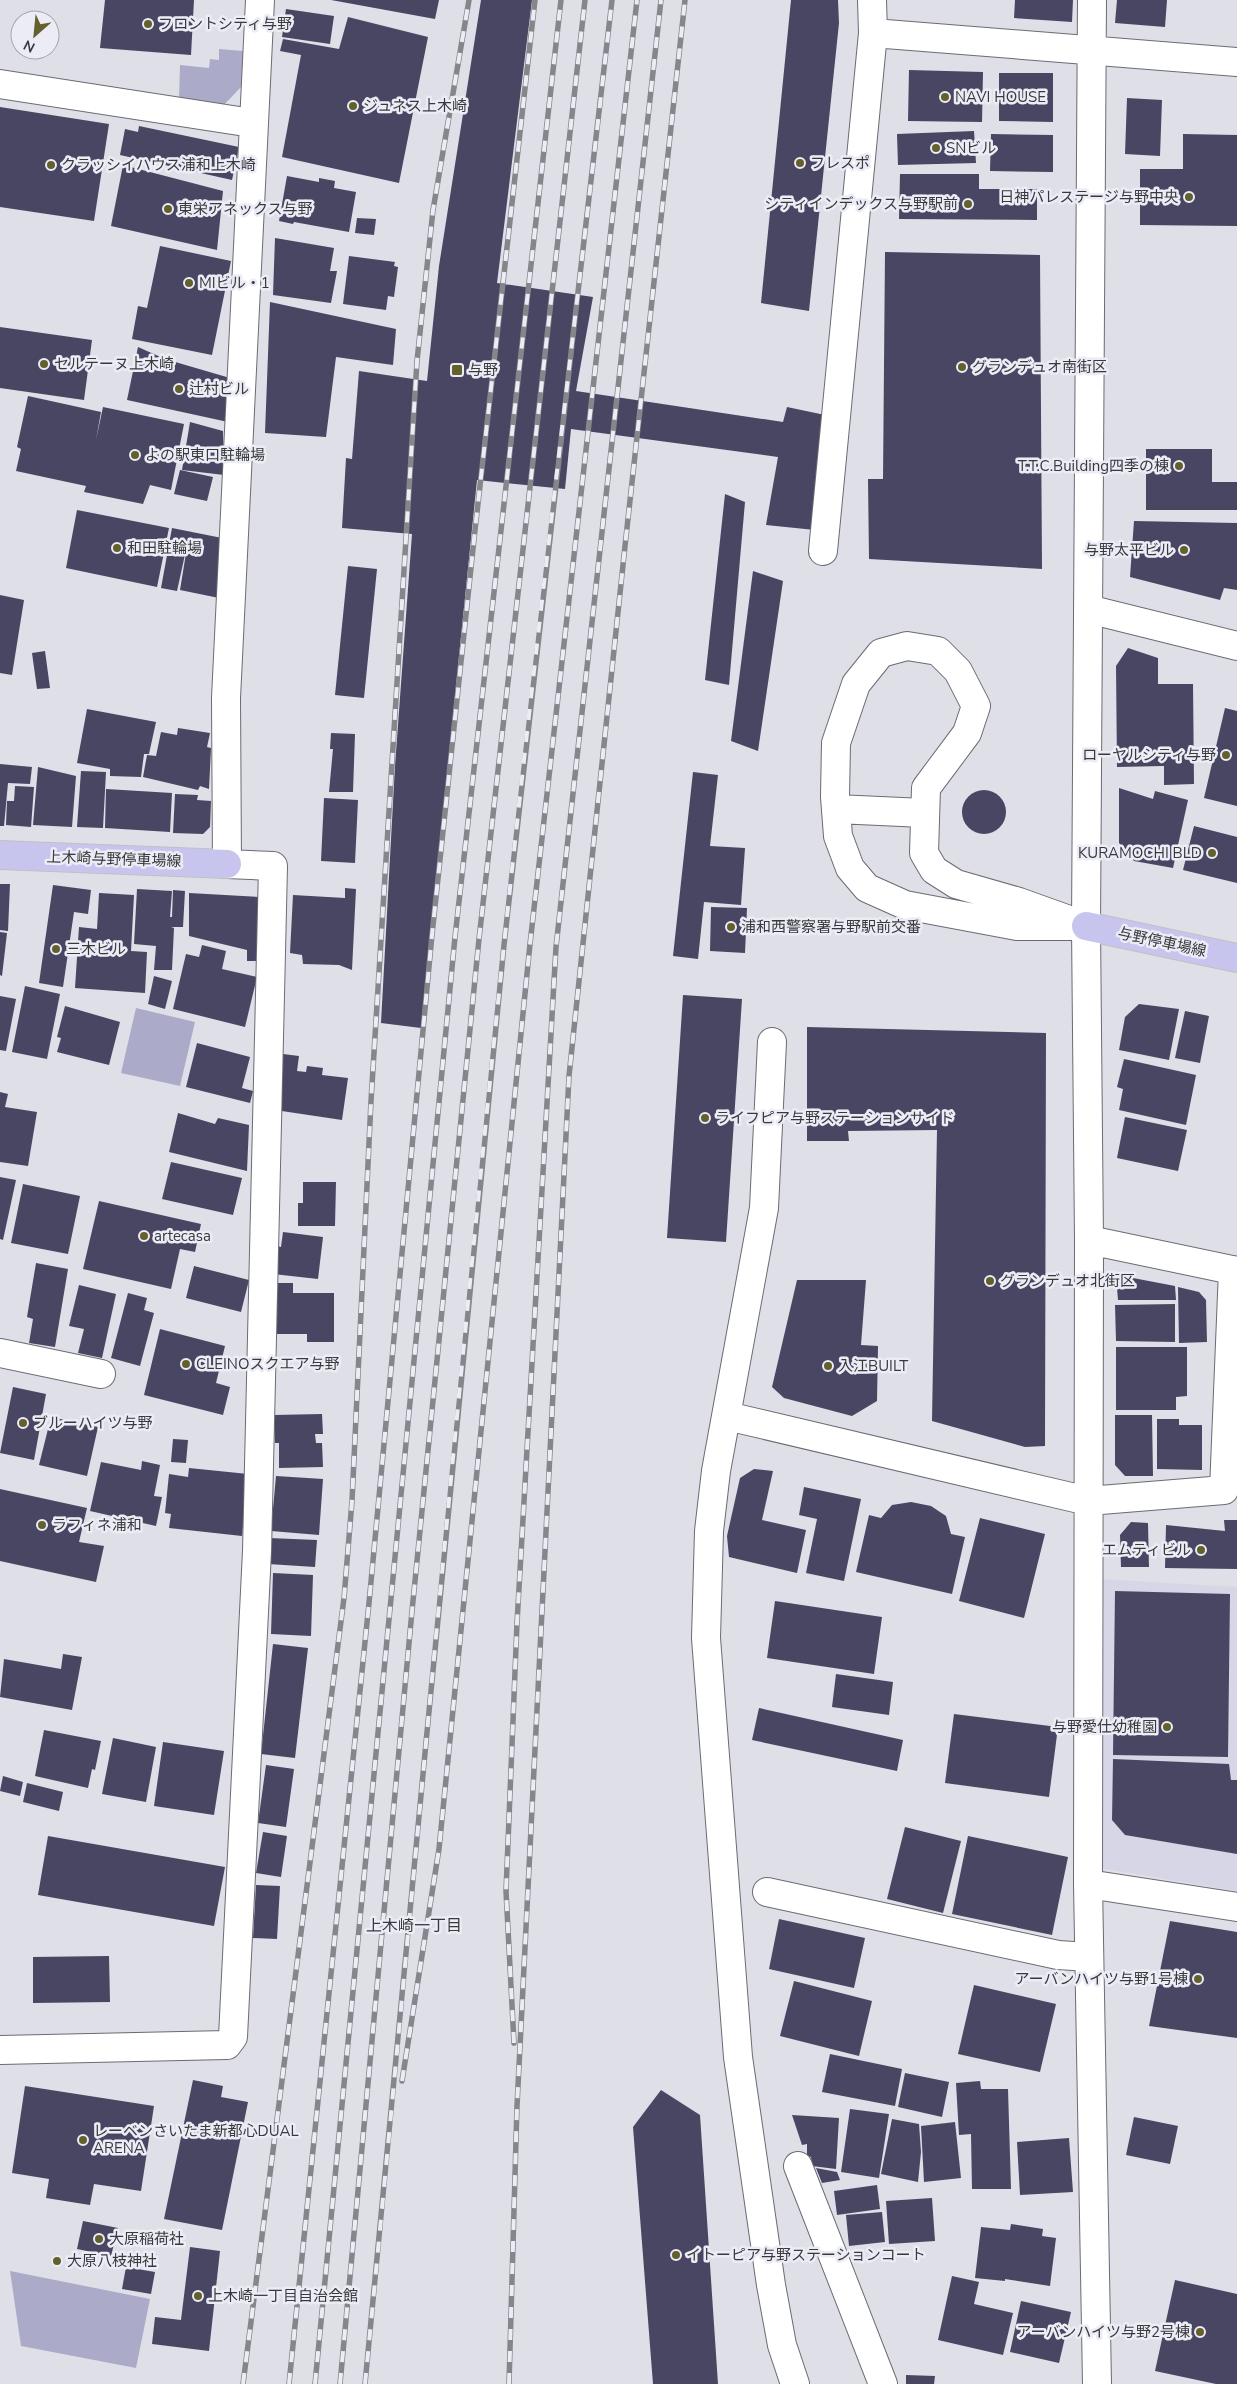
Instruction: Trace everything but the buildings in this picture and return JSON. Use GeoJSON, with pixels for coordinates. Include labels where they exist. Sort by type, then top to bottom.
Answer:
{"type":"FeatureCollection","features":[{"type":"Feature","properties":{"kind":"main road","name":"上木崎与野停車場線"},"geometry":{"type":"LineString","coordinates":[[0,855],[227,864]]}},
{"type":"Feature","properties":{"kind":"main road","name":"与野停車場線"},"geometry":{"type":"LineString","coordinates":[[1086,926],[1237,958]]}},
{"type":"Feature","properties":{"kind":"street"},"geometry":{"type":"LineString","coordinates":[[0,2050],[227,2045],[233,2037],[258,1551],[273,866],[227,864],[226,698],[252,123],[260,0]]}},
{"type":"Feature","properties":{"kind":"street"},"geometry":{"type":"LineString","coordinates":[[823,551],[873,33],[872,0]]}},
{"type":"Feature","properties":{"kind":"street"},"geometry":{"type":"LineString","coordinates":[[1092,0],[1086,926],[1089,1240],[1088,1884],[1097,2384]]}},
{"type":"Feature","properties":{"kind":"street"},"geometry":{"type":"LineString","coordinates":[[873,33],[1237,62]]}},
{"type":"Feature","properties":{"kind":"street"},"geometry":{"type":"LineString","coordinates":[[0,84],[252,123]]}},
{"type":"Feature","properties":{"kind":"street"},"geometry":{"type":"LineString","coordinates":[[1088,609],[1237,646]]}},
{"type":"Feature","properties":{"kind":"street"},"geometry":{"type":"LineString","coordinates":[[908,646],[938,651],[958,671],[976,706],[967,733],[926,788],[924,853],[934,870],[956,884],[1019,902],[1086,926],[1017,926],[905,905],[867,888],[850,868],[838,836],[836,743],[856,684],[882,652],[908,646]]}},
{"type":"Feature","properties":{"kind":"street"},"geometry":{"type":"LineString","coordinates":[[836,809],[924,813]]}},
{"type":"Feature","properties":{"kind":"street"},"geometry":{"type":"LineString","coordinates":[[772,1042],[764,1208],[716,1471],[709,1531],[706,1648],[738,2057],[771,2284],[782,2345],[795,2384]]}},
{"type":"Feature","properties":{"kind":"street"},"geometry":{"type":"LineString","coordinates":[[727,1416],[1088,1501],[1224,1490],[1235,1271],[1089,1240]]}},
{"type":"Feature","properties":{"kind":"street"},"geometry":{"type":"LineString","coordinates":[[0,1353],[101,1374]]}},
{"type":"Feature","properties":{"kind":"street"},"geometry":{"type":"LineString","coordinates":[[1088,1884],[1237,1907]]}},
{"type":"Feature","properties":{"kind":"street"},"geometry":{"type":"LineString","coordinates":[[767,1892],[1058,1955],[1089,1957]]}},
{"type":"Feature","properties":{"kind":"street"},"geometry":{"type":"LineString","coordinates":[[798,2166],[883,2384]]}},
{"type":"Feature","properties":{"kind":"shaded area"},"geometry":{"type":"Polygon","coordinates":[[[219,49],[243,51],[241,87],[220,109],[179,100],[180,65],[209,68],[210,59],[219,60],[219,49]]]}},
{"type":"Feature","properties":{"kind":"shaded area"},"geometry":{"type":"Polygon","coordinates":[[[136,1008],[195,1022],[180,1086],[121,1073],[136,1008]]]}},
{"type":"Feature","properties":{"kind":"shaded area","name":"与野愛仕幼稚園"},"geometry":{"type":"Polygon","coordinates":[[[1099,1579],[1237,1587],[1237,1891],[1094,1867],[1099,1579]]]}},
{"type":"Feature","properties":{"kind":"shaded area"},"geometry":{"type":"Polygon","coordinates":[[[10,2271],[150,2299],[136,2368],[21,2346],[10,2271]]]}},
{"type":"Feature","properties":{"kind":"railway"},"geometry":{"type":"LineString","coordinates":[[243,2384],[344,1598],[352,1501],[371,1101],[417,361],[433,210],[469,0]]}},
{"type":"Feature","properties":{"kind":"railway"},"geometry":{"type":"LineString","coordinates":[[289,2384],[369,1603],[432,935],[475,530],[535,0]]}},
{"type":"Feature","properties":{"kind":"railway"},"geometry":{"type":"LineString","coordinates":[[315,2384],[455,937],[561,0]]}},
{"type":"Feature","properties":{"kind":"railway"},"geometry":{"type":"LineString","coordinates":[[340,2384],[412,1611],[479,939],[585,0]]}},
{"type":"Feature","properties":{"kind":"railway"},"geometry":{"type":"LineString","coordinates":[[365,2384],[504,945],[612,0]]}},
{"type":"Feature","properties":{"kind":"railway"},"geometry":{"type":"LineString","coordinates":[[402,2081],[439,1849],[530,944],[637,0]]}},
{"type":"Feature","properties":{"kind":"railway"},"geometry":{"type":"LineString","coordinates":[[514,2043],[506,1891],[517,1623],[556,947],[661,0]]}},
{"type":"Feature","properties":{"kind":"railway"},"geometry":{"type":"LineString","coordinates":[[509,2384],[517,2106],[569,1076],[685,0]]}},
{"type":"Feature","properties":{"kind":"place","name":"フロントシティ与野"},"geometry":{"type":"Point","coordinates":[148,24]}},
{"type":"Feature","properties":{"kind":"place","name":"NAVI HOUSE"},"geometry":{"type":"Point","coordinates":[945,97]}},
{"type":"Feature","properties":{"kind":"place","name":"ジュネス上木崎"},"geometry":{"type":"Point","coordinates":[353,106]}},
{"type":"Feature","properties":{"kind":"place","name":"SNビル"},"geometry":{"type":"Point","coordinates":[936,148]}},
{"type":"Feature","properties":{"kind":"place","name":"フレスポ"},"geometry":{"type":"Point","coordinates":[800,163]}},
{"type":"Feature","properties":{"kind":"place","name":"クラッシイハウス浦和上木崎"},"geometry":{"type":"Point","coordinates":[51,165]}},
{"type":"Feature","properties":{"kind":"place","name":"日神パレステージ与野中央"},"geometry":{"type":"Point","coordinates":[1189,197]}},
{"type":"Feature","properties":{"kind":"place","name":"シティインデックス与野駅前"},"geometry":{"type":"Point","coordinates":[968,204]}},
{"type":"Feature","properties":{"kind":"place","name":"東栄アネックス与野"},"geometry":{"type":"Point","coordinates":[168,209]}},
{"type":"Feature","properties":{"kind":"place","name":"MIビル・1"},"geometry":{"type":"Point","coordinates":[189,283]}},
{"type":"Feature","properties":{"kind":"place","name":"セルテーヌ上木崎"},"geometry":{"type":"Point","coordinates":[44,364]}},
{"type":"Feature","properties":{"kind":"place","name":"グランデュオ南街区"},"geometry":{"type":"Point","coordinates":[962,367]}},
{"type":"Feature","properties":{"kind":"place","name":"与野"},"geometry":{"type":"Point","coordinates":[457,370]}},
{"type":"Feature","properties":{"kind":"place","name":"辻村ビル"},"geometry":{"type":"Point","coordinates":[179,389]}},
{"type":"Feature","properties":{"kind":"place","name":"よの駅東口駐輪場"},"geometry":{"type":"Point","coordinates":[135,455]}},
{"type":"Feature","properties":{"kind":"place","name":"T.T.C.Building四季の棟"},"geometry":{"type":"Point","coordinates":[1179,466]}},
{"type":"Feature","properties":{"kind":"place","name":"和田駐輪場"},"geometry":{"type":"Point","coordinates":[117,548]}},
{"type":"Feature","properties":{"kind":"place","name":"与野太平ビル"},"geometry":{"type":"Point","coordinates":[1184,550]}},
{"type":"Feature","properties":{"kind":"place","name":"ローヤルシティ与野"},"geometry":{"type":"Point","coordinates":[1226,755]}},
{"type":"Feature","properties":{"kind":"place","name":"KURAMOCHI BLD"},"geometry":{"type":"Point","coordinates":[1212,853]}},
{"type":"Feature","properties":{"kind":"place","name":"浦和西警察署与野駅前交番"},"geometry":{"type":"Point","coordinates":[731,927]}},
{"type":"Feature","properties":{"kind":"place","name":"三木ビル"},"geometry":{"type":"Point","coordinates":[56,949]}},
{"type":"Feature","properties":{"kind":"place","name":"ライフピア与野ステーションサイド"},"geometry":{"type":"Point","coordinates":[705,1118]}},
{"type":"Feature","properties":{"kind":"place","name":"artecasa"},"geometry":{"type":"Point","coordinates":[144,1236]}},
{"type":"Feature","properties":{"kind":"place","name":"グランデュオ北街区"},"geometry":{"type":"Point","coordinates":[990,1281]}},
{"type":"Feature","properties":{"kind":"place","name":"CLEINOスクエア与野"},"geometry":{"type":"Point","coordinates":[186,1364]}},
{"type":"Feature","properties":{"kind":"place","name":"入江BUILT"},"geometry":{"type":"Point","coordinates":[828,1366]}},
{"type":"Feature","properties":{"kind":"place","name":"ブルーハイツ与野"},"geometry":{"type":"Point","coordinates":[23,1423]}},
{"type":"Feature","properties":{"kind":"place","name":"ラフィネ浦和"},"geometry":{"type":"Point","coordinates":[42,1525]}},
{"type":"Feature","properties":{"kind":"place","name":"エムティビル"},"geometry":{"type":"Point","coordinates":[1201,1550]}},
{"type":"Feature","properties":{"kind":"place","name":"与野愛仕幼稚園"},"geometry":{"type":"Point","coordinates":[1167,1727]}},
{"type":"Feature","properties":{"kind":"place","name":"アーバンハイツ与野1号棟"},"geometry":{"type":"Point","coordinates":[1198,1979]}},
{"type":"Feature","properties":{"kind":"place","name":"レーベンさいたま新都心DUAL ARENA"},"geometry":{"type":"Point","coordinates":[83,2140]}},
{"type":"Feature","properties":{"kind":"place","name":"大原稲荷社"},"geometry":{"type":"Point","coordinates":[99,2239]}},
{"type":"Feature","properties":{"kind":"place","name":"イトーピア与野ステーションコート"},"geometry":{"type":"Point","coordinates":[676,2255]}},
{"type":"Feature","properties":{"kind":"place","name":"大原八枝神社"},"geometry":{"type":"Point","coordinates":[57,2261]}},
{"type":"Feature","properties":{"kind":"place","name":"上木崎一丁目自治会館"},"geometry":{"type":"Point","coordinates":[198,2296]}},
{"type":"Feature","properties":{"kind":"place","name":"アーバンハイツ与野2号棟"},"geometry":{"type":"Point","coordinates":[1200,2332]}},
{"type":"Feature","properties":{"kind":"district","name":"上木崎一丁目"},"geometry":{"type":"Point","coordinates":[414,1925]}}]}
